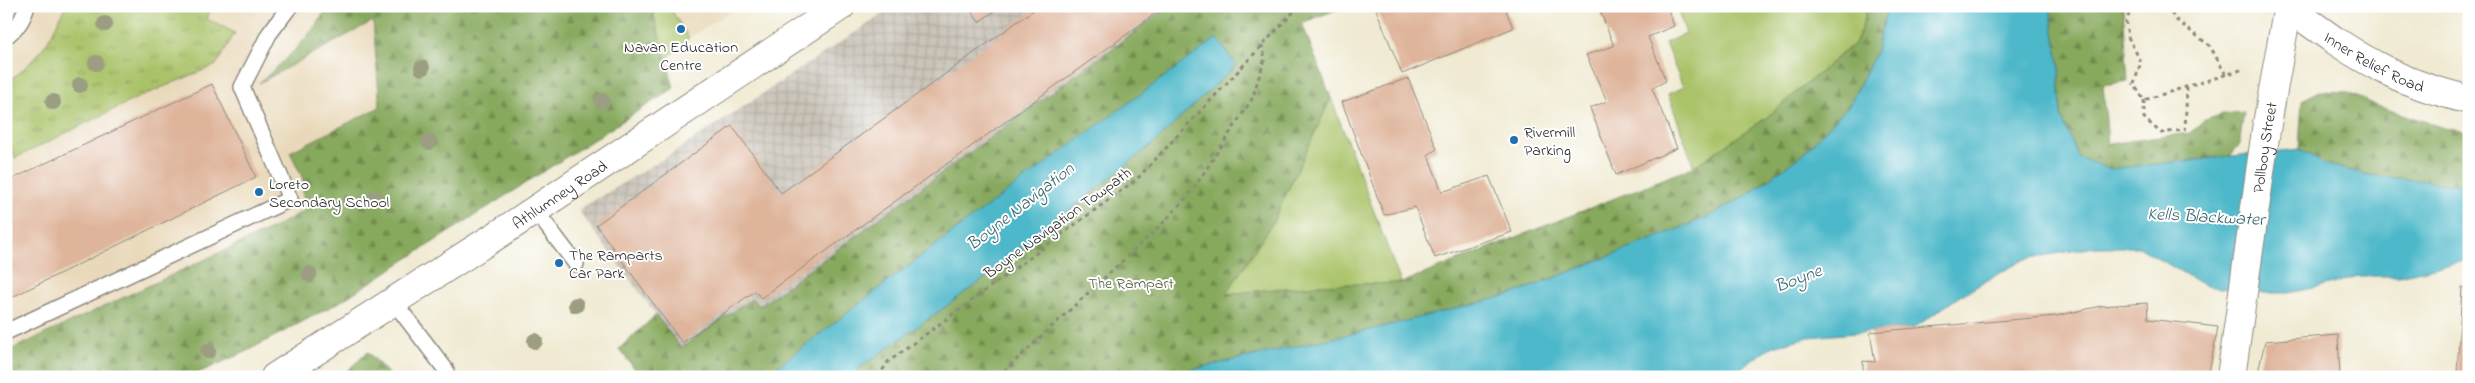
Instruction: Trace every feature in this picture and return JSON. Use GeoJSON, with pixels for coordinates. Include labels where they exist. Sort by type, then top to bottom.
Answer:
{"type":"FeatureCollection","features":[{"type":"Feature","properties":{"kind":"main road","name":"Athlumney Road"},"geometry":{"type":"LineString","coordinates":[[275,377],[535,210],[840,6]]}},
{"type":"Feature","properties":{"kind":"main road","name":"Pollboy Street"},"geometry":{"type":"LineString","coordinates":[[2232,377],[2266,130],[2288,6]]}},
{"type":"Feature","properties":{"kind":"main road","name":"Inner Relief Road"},"geometry":{"type":"LineString","coordinates":[[2288,6],[2354,53],[2385,70],[2429,89],[2469,100]]}},
{"type":"Feature","properties":{"kind":"lane"},"geometry":{"type":"LineString","coordinates":[[6,36],[15,30],[23,19],[27,6]]}},
{"type":"Feature","properties":{"kind":"lane"},"geometry":{"type":"LineString","coordinates":[[6,332],[290,200],[242,86],[269,34],[290,6]]}},
{"type":"Feature","properties":{"kind":"lane"},"geometry":{"type":"LineString","coordinates":[[535,210],[576,264]]}},
{"type":"Feature","properties":{"kind":"lane"},"geometry":{"type":"LineString","coordinates":[[394,302],[446,370]]}},
{"type":"Feature","properties":{"kind":"path","name":"Boyne Navigation Towpath"},"geometry":{"type":"LineString","coordinates":[[878,377],[888,362],[1137,179],[1299,6]]}},
{"type":"Feature","properties":{"kind":"path"},"geometry":{"type":"LineString","coordinates":[[2132,6],[2126,22],[2128,37],[2141,62],[2134,84],[2144,100],[2144,118],[2161,133],[2185,130],[2187,87]]}},
{"type":"Feature","properties":{"kind":"path"},"geometry":{"type":"LineString","coordinates":[[2167,6],[2175,19],[2210,46],[2226,75]]}},
{"type":"Feature","properties":{"kind":"path"},"geometry":{"type":"LineString","coordinates":[[998,377],[1162,224],[1192,190],[1252,99],[1265,58],[1262,46]]}},
{"type":"Feature","properties":{"kind":"path"},"geometry":{"type":"LineString","coordinates":[[2144,100],[2252,67],[2277,68]]}},
{"type":"Feature","properties":{"kind":"shaded area","name":"Loreto Secondary School"},"geometry":{"type":"Polygon","coordinates":[[[6,6],[739,6],[689,38],[666,59],[674,88],[338,303],[245,352],[189,377],[6,377],[6,6]]]}},
{"type":"Feature","properties":{"kind":"shaded area"},"geometry":{"type":"Polygon","coordinates":[[[895,6],[1170,6],[760,306],[750,299],[681,348],[578,210],[676,151],[895,6]]]}},
{"type":"Feature","properties":{"kind":"green space"},"geometry":{"type":"Polygon","coordinates":[[[65,6],[212,6],[207,19],[235,33],[216,65],[139,97],[15,158],[6,135],[6,83],[42,49],[48,41],[65,6]]]}},
{"type":"Feature","properties":{"kind":"green space"},"geometry":{"type":"Polygon","coordinates":[[[328,6],[651,6],[674,88],[338,303],[245,352],[189,377],[6,377],[6,352],[275,227],[307,209],[303,197],[303,179],[290,152],[380,107],[373,21],[259,83],[297,48],[314,28],[328,6]]]}},
{"type":"Feature","properties":{"kind":"green space"},"geometry":{"type":"Polygon","coordinates":[[[651,6],[669,6],[689,38],[666,59],[651,6]]]}},
{"type":"Feature","properties":{"kind":"green space","name":"The Rampart"},"geometry":{"type":"Polygon","coordinates":[[[1170,6],[1346,6],[1302,23],[1331,98],[1273,222],[1226,294],[1317,285],[1401,283],[1693,167],[1766,118],[1857,41],[1866,14],[1865,6],[1888,6],[1875,54],[1850,104],[1803,154],[1747,195],[1706,218],[1513,294],[1374,329],[1158,377],[855,377],[858,369],[984,279],[1155,142],[962,225],[764,377],[636,377],[639,374],[619,349],[656,315],[681,348],[751,299],[760,306],[1170,6]]]}},
{"type":"Feature","properties":{"kind":"green space"},"geometry":{"type":"Polygon","coordinates":[[[1676,6],[1865,6],[1866,14],[1857,41],[1766,118],[1694,167],[1668,94],[1683,87],[1665,43],[1686,33],[1676,6]]]}},
{"type":"Feature","properties":{"kind":"green space"},"geometry":{"type":"Polygon","coordinates":[[[2050,6],[2123,6],[2128,81],[2103,85],[2108,144],[2190,133],[2203,121],[2222,114],[2244,112],[2239,145],[2230,156],[2109,169],[2078,157],[2061,116],[2059,64],[2050,6]]]}},
{"type":"Feature","properties":{"kind":"green space"},"geometry":{"type":"Polygon","coordinates":[[[2320,91],[2349,92],[2377,106],[2448,129],[2469,132],[2469,186],[2369,175],[2324,164],[2299,149],[2302,100],[2320,91]]]}},
{"type":"Feature","properties":{"kind":"green space"},"geometry":{"type":"Polygon","coordinates":[[[1331,98],[1401,283],[1317,285],[1226,294],[1273,222],[1331,98]]]}},
{"type":"Feature","properties":{"kind":"green space"},"geometry":{"type":"Polygon","coordinates":[[[368,352],[391,377],[340,377],[368,352]]]}},
{"type":"Feature","properties":{"kind":"water"},"geometry":{"type":"Polygon","coordinates":[[[1888,6],[2050,6],[2059,64],[2061,116],[2078,157],[2109,169],[2299,149],[2324,164],[2368,175],[2469,186],[2469,260],[2399,276],[2358,276],[2329,285],[2288,293],[2260,293],[2205,286],[2139,247],[2095,247],[2025,259],[1960,296],[1914,328],[1809,337],[1773,346],[1728,377],[1158,377],[1374,329],[1513,294],[1706,218],[1747,195],[1803,154],[1850,104],[1875,54],[1888,6]]]}},
{"type":"Feature","properties":{"kind":"water","name":"Boyne Navigation"},"geometry":{"type":"Polygon","coordinates":[[[1217,38],[1236,65],[1155,142],[984,279],[858,369],[855,377],[764,377],[962,225],[1217,38]]]}},
{"type":"Feature","properties":{"kind":"building"},"geometry":{"type":"Polygon","coordinates":[[[967,6],[1001,6],[979,22],[967,6]]]}},
{"type":"Feature","properties":{"kind":"building"},"geometry":{"type":"Polygon","coordinates":[[[1039,6],[1166,6],[761,298],[755,291],[682,343],[596,225],[732,126],[781,193],[1039,6]]]}},
{"type":"Feature","properties":{"kind":"building"},"geometry":{"type":"Polygon","coordinates":[[[1384,6],[1516,6],[1506,10],[1513,28],[1402,74],[1376,9],[1384,6]]]}},
{"type":"Feature","properties":{"kind":"building"},"geometry":{"type":"Polygon","coordinates":[[[1598,6],[1667,6],[1674,26],[1648,37],[1666,81],[1652,88],[1677,148],[1616,175],[1590,108],[1607,101],[1586,55],[1614,46],[1598,6]]]}},
{"type":"Feature","properties":{"kind":"building"},"geometry":{"type":"Polygon","coordinates":[[[1408,78],[1437,149],[1428,155],[1442,192],[1489,176],[1512,232],[1435,258],[1415,207],[1384,215],[1342,102],[1408,78]]]}},
{"type":"Feature","properties":{"kind":"building"},"geometry":{"type":"Polygon","coordinates":[[[212,84],[256,177],[6,300],[6,182],[212,84]]]}},
{"type":"Feature","properties":{"kind":"building"},"geometry":{"type":"Polygon","coordinates":[[[2462,287],[2469,288],[2469,374],[2457,373],[2462,287]]]}},
{"type":"Feature","properties":{"kind":"building"},"geometry":{"type":"Polygon","coordinates":[[[2147,303],[2148,319],[2218,327],[2208,377],[1863,377],[1863,361],[1875,362],[1870,332],[2056,316],[2101,306],[2147,303]]]}},
{"type":"Feature","properties":{"kind":"building"},"geometry":{"type":"Polygon","coordinates":[[[2338,335],[2340,377],[2257,377],[2265,341],[2338,335]]]}},
{"type":"Feature","properties":{"kind":"place","name":"Navan Education Centre"},"geometry":{"type":"Point","coordinates":[681,29]}},
{"type":"Feature","properties":{"kind":"place","name":"Rivermill Parking"},"geometry":{"type":"Point","coordinates":[1514,140]}},
{"type":"Feature","properties":{"kind":"place","name":"Loreto Secondary School"},"geometry":{"type":"Point","coordinates":[259,192]}},
{"type":"Feature","properties":{"kind":"place","name":"The Ramparts Car Park"},"geometry":{"type":"Point","coordinates":[559,263]}},
{"type":"Feature","properties":{"kind":"water label","name":"Kells Blackwater"},"geometry":{"type":"Point","coordinates":[2206,216]}},
{"type":"Feature","properties":{"kind":"water label","name":"Boyne"},"geometry":{"type":"Point","coordinates":[1798,278]}}]}
